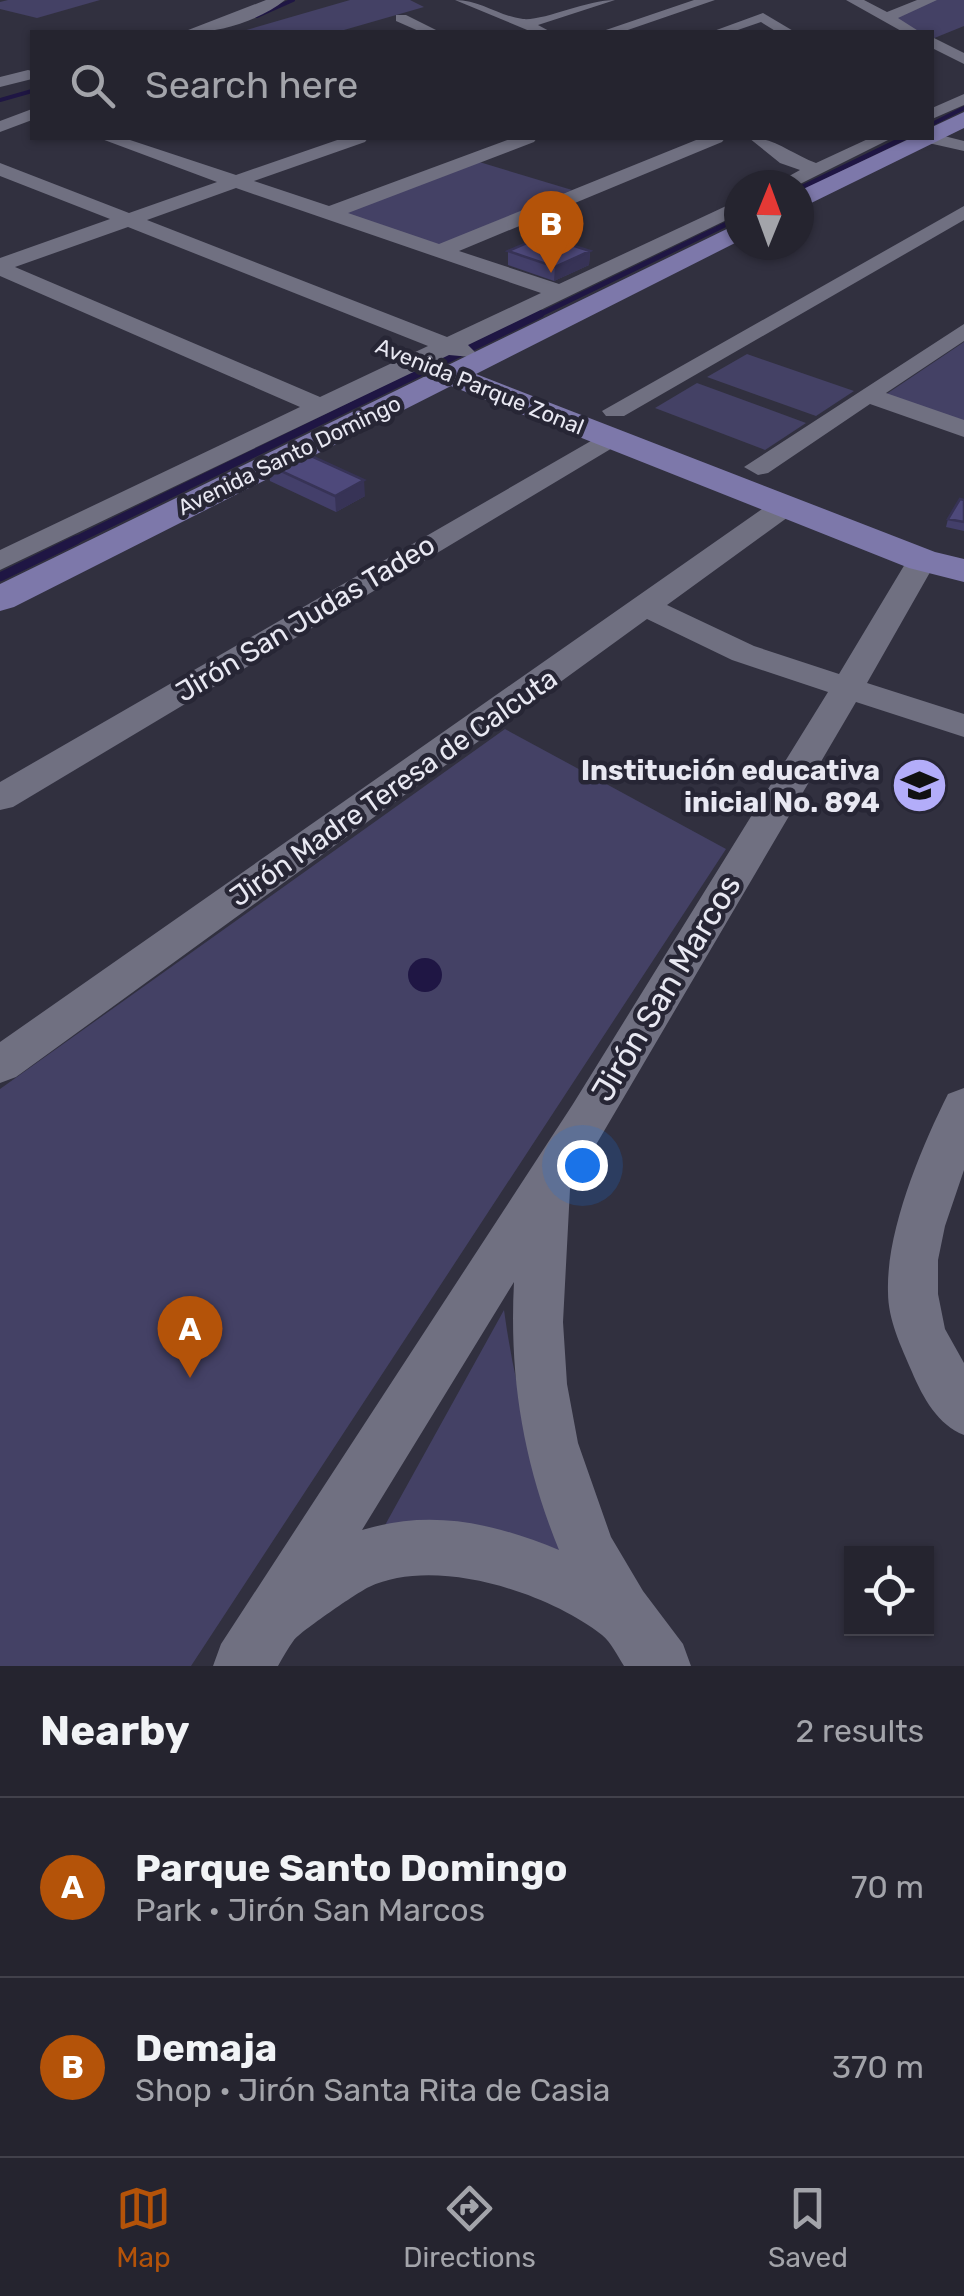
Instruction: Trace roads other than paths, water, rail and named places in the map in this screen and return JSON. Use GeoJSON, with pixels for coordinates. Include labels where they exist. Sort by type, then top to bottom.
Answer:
{"type":"FeatureCollection","features":[{"type":"Feature","properties":{"kind":"main road"},"geometry":{"type":"LineString","coordinates":[[934,135],[964,119]]}},
{"type":"Feature","properties":{"kind":"main road"},"geometry":{"type":"LineString","coordinates":[[814,195],[924,140]]}},
{"type":"Feature","properties":{"kind":"main road","name":"Avenida Santo Domingo"},"geometry":{"type":"LineString","coordinates":[[0,599],[460,360],[724,238]]}},
{"type":"Feature","properties":{"kind":"main road","name":"Avenida Parque Zonal"},"geometry":{"type":"LineString","coordinates":[[460,360],[613,424],[785,506],[922,560],[964,571]]}},
{"type":"Feature","properties":{"kind":"main road","name":"Avenida Parque Zonal"},"geometry":{"type":"LineString","coordinates":[[613,424],[758,467],[930,534],[964,543]]}},
{"type":"Feature","properties":{"kind":"street"},"geometry":{"type":"LineString","coordinates":[[198,30],[235,20],[278,0]]}},
{"type":"Feature","properties":{"kind":"street"},"geometry":{"type":"LineString","coordinates":[[462,0],[539,30]]}},
{"type":"Feature","properties":{"kind":"street"},"geometry":{"type":"LineString","coordinates":[[479,8],[512,0]]}},
{"type":"Feature","properties":{"kind":"street"},"geometry":{"type":"LineString","coordinates":[[524,24],[608,0]]}},
{"type":"Feature","properties":{"kind":"street"},"geometry":{"type":"LineString","coordinates":[[614,30],[708,0]]}},
{"type":"Feature","properties":{"kind":"street"},"geometry":{"type":"LineString","coordinates":[[853,0],[909,30]]}},
{"type":"Feature","properties":{"kind":"street"},"geometry":{"type":"LineString","coordinates":[[885,18],[930,0]]}},
{"type":"Feature","properties":{"kind":"street"},"geometry":{"type":"LineString","coordinates":[[228,3],[258,9]]}},
{"type":"Feature","properties":{"kind":"street"},"geometry":{"type":"LineString","coordinates":[[725,30],[763,17],[784,30]]}},
{"type":"Feature","properties":{"kind":"street"},"geometry":{"type":"LineString","coordinates":[[401,25],[426,30]]}},
{"type":"Feature","properties":{"kind":"street"},"geometry":{"type":"LineString","coordinates":[[938,41],[964,59]]}},
{"type":"Feature","properties":{"kind":"street"},"geometry":{"type":"LineString","coordinates":[[0,82],[28,75]]}},
{"type":"Feature","properties":{"kind":"street"},"geometry":{"type":"LineString","coordinates":[[934,113],[964,99]]}},
{"type":"Feature","properties":{"kind":"street"},"geometry":{"type":"LineString","coordinates":[[0,127],[30,115]]}},
{"type":"Feature","properties":{"kind":"street"},"geometry":{"type":"LineString","coordinates":[[934,138],[964,146]]}},
{"type":"Feature","properties":{"kind":"street"},"geometry":{"type":"LineString","coordinates":[[114,140],[560,292]]}},
{"type":"Feature","properties":{"kind":"street"},"geometry":{"type":"LineString","coordinates":[[0,266],[353,140]]}},
{"type":"Feature","properties":{"kind":"street"},"geometry":{"type":"LineString","coordinates":[[327,214],[523,140]]}},
{"type":"Feature","properties":{"kind":"street"},"geometry":{"type":"LineString","coordinates":[[761,140],[787,160],[816,169],[879,140]]}},
{"type":"Feature","properties":{"kind":"street"},"geometry":{"type":"LineString","coordinates":[[438,252],[707,141]]}},
{"type":"Feature","properties":{"kind":"street"},"geometry":{"type":"LineString","coordinates":[[150,152],[181,142]]}},
{"type":"Feature","properties":{"kind":"street","name":"Avenida Parque Zonal"},"geometry":{"type":"LineString","coordinates":[[0,169],[460,360]]}},
{"type":"Feature","properties":{"kind":"street"},"geometry":{"type":"LineString","coordinates":[[0,190],[173,262]]}},
{"type":"Feature","properties":{"kind":"street","name":"Jirón San Judas Tadeo"},"geometry":{"type":"LineString","coordinates":[[0,798],[964,212]]}},
{"type":"Feature","properties":{"kind":"street","name":"Avenida Santo Domingo"},"geometry":{"type":"LineString","coordinates":[[460,360],[560,292],[724,213]]}},
{"type":"Feature","properties":{"kind":"street"},"geometry":{"type":"LineString","coordinates":[[0,266],[321,407]]}},
{"type":"Feature","properties":{"kind":"street"},"geometry":{"type":"LineString","coordinates":[[758,467],[964,331]]}},
{"type":"Feature","properties":{"kind":"street","name":"Avenida Parque Zonal"},"geometry":{"type":"LineString","coordinates":[[381,347],[416,361],[460,360]]}},
{"type":"Feature","properties":{"kind":"street","name":"Avenida Santo Domingo"},"geometry":{"type":"LineString","coordinates":[[0,561],[416,361]]}},
{"type":"Feature","properties":{"kind":"street"},"geometry":{"type":"LineString","coordinates":[[867,395],[964,429]]}},
{"type":"Feature","properties":{"kind":"street","name":"Jirón Madre Teresa de Calcuta"},"geometry":{"type":"LineString","coordinates":[[0,1065],[785,506]]}},
{"type":"Feature","properties":{"kind":"street","name":"Jirón San Marcos"},"geometry":{"type":"LineString","coordinates":[[258,1643],[551,1177],[848,690],[922,560]]}},
{"type":"Feature","properties":{"kind":"street"},"geometry":{"type":"LineString","coordinates":[[647,607],[743,653],[964,726]]}},
{"type":"Feature","properties":{"kind":"street"},"geometry":{"type":"LineString","coordinates":[[964,1107],[912,1253],[910,1303],[928,1356],[964,1409]]}},
{"type":"Feature","properties":{"kind":"street"},"geometry":{"type":"LineString","coordinates":[[551,1177],[536,1291],[543,1404],[563,1492],[579,1536],[620,1613],[661,1666]]}},
{"type":"Feature","properties":{"kind":"street"},"geometry":{"type":"LineString","coordinates":[[258,1643],[362,1558],[422,1546],[500,1554],[565,1579],[620,1613]]}},
{"type":"Feature","properties":{"kind":"waterway"},"geometry":{"type":"LineString","coordinates":[[257,16],[293,0]]}},
{"type":"Feature","properties":{"kind":"waterway"},"geometry":{"type":"LineString","coordinates":[[0,100],[30,92]]}},
{"type":"Feature","properties":{"kind":"waterway"},"geometry":{"type":"LineString","coordinates":[[934,123],[964,108]]}},
{"type":"Feature","properties":{"kind":"waterway"},"geometry":{"type":"LineString","coordinates":[[814,182],[900,140]]}},
{"type":"Feature","properties":{"kind":"waterway"},"geometry":{"type":"LineString","coordinates":[[535,317],[724,225]]}},
{"type":"Feature","properties":{"kind":"waterway"},"geometry":{"type":"LineString","coordinates":[[70,543],[540,314]]}},
{"type":"Feature","properties":{"kind":"waterway"},"geometry":{"type":"LineString","coordinates":[[0,577],[76,540]]}},
{"type":"Feature","properties":{"kind":"place","name":"Demaja"},"geometry":{"type":"Point","coordinates":[551,273]}},
{"type":"Feature","properties":{"kind":"place","name":"Institución educativa inicial No. 894"},"geometry":{"type":"Point","coordinates":[919,786]}},
{"type":"Feature","properties":{"kind":"place","name":"Parque Santo Domingo"},"geometry":{"type":"Point","coordinates":[190,1378]}}]}
